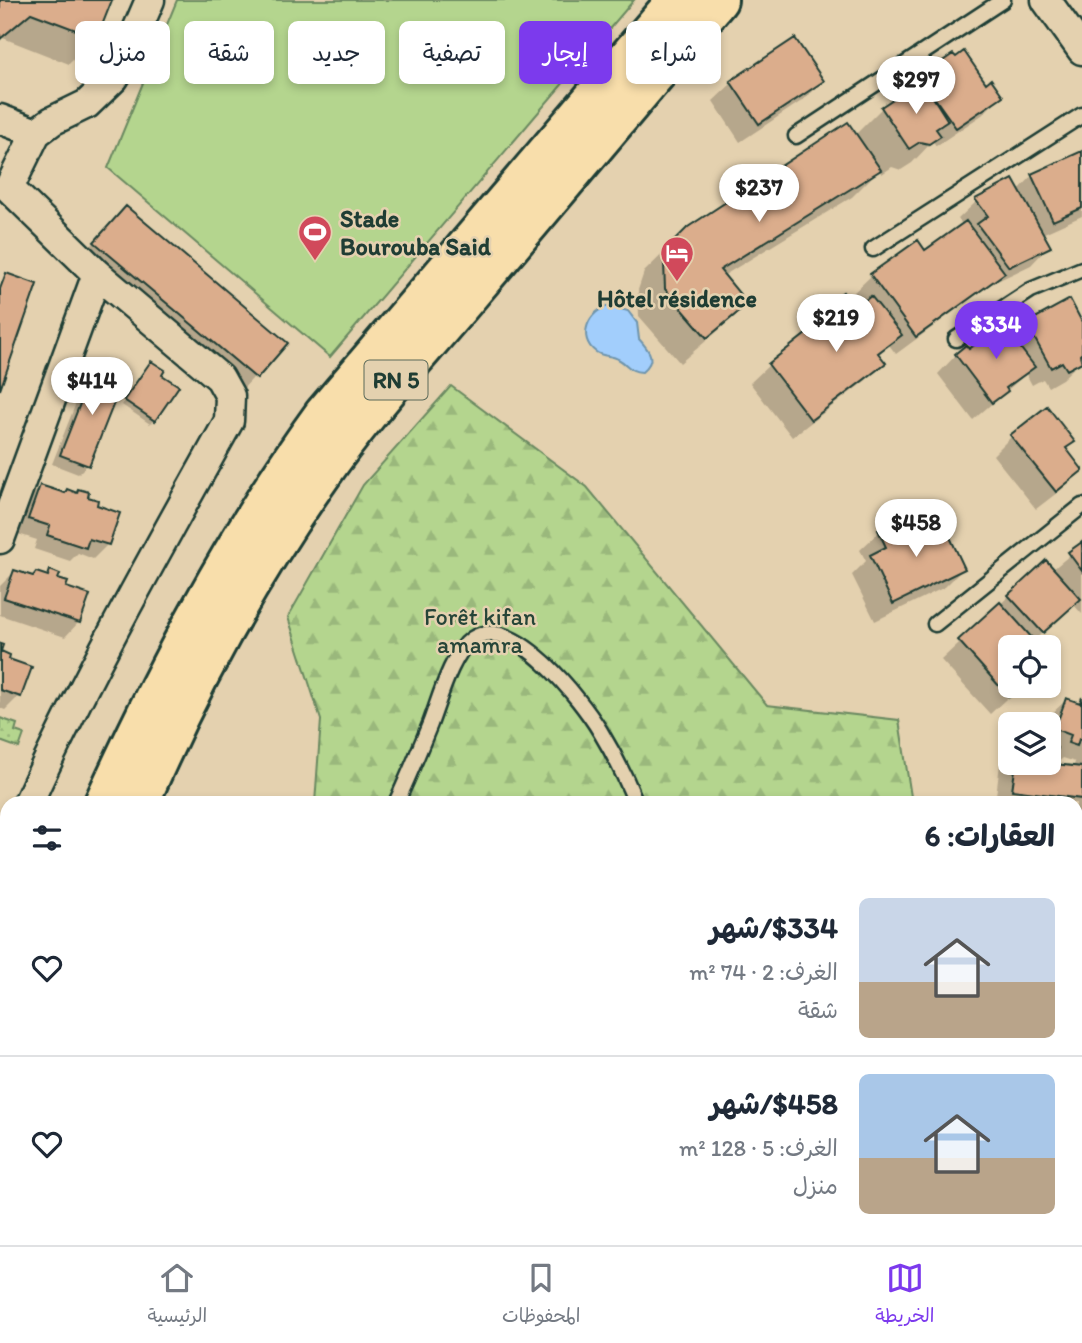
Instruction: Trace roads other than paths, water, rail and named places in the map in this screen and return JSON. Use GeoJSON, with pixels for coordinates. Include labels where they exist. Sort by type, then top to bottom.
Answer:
{"type":"FeatureCollection","features":[{"type":"Feature","properties":{"kind":"main road","name":"RN 5"},"geometry":{"type":"LineString","coordinates":[[107,796],[184,637],[297,451],[324,414],[677,0]]}},
{"type":"Feature","properties":{"kind":"main road","name":"RN 5"},"geometry":{"type":"LineString","coordinates":[[142,796],[207,661],[251,583],[319,478],[355,429],[718,0]]}},
{"type":"Feature","properties":{"kind":"street"},"geometry":{"type":"LineString","coordinates":[[31,796],[55,743],[115,629],[229,421],[230,396],[219,378],[5,198],[36,133],[52,121],[87,104],[114,78],[150,0]]}},
{"type":"Feature","properties":{"kind":"street"},"geometry":{"type":"LineString","coordinates":[[1046,0],[1082,50]]}},
{"type":"Feature","properties":{"kind":"street"},"geometry":{"type":"LineString","coordinates":[[0,119],[36,133]]}},
{"type":"Feature","properties":{"kind":"street"},"geometry":{"type":"LineString","coordinates":[[0,540],[97,274]]}},
{"type":"Feature","properties":{"kind":"lane"},"geometry":{"type":"LineString","coordinates":[[796,136],[1003,0]]}},
{"type":"Feature","properties":{"kind":"lane"},"geometry":{"type":"LineString","coordinates":[[873,249],[1082,115]]}},
{"type":"Feature","properties":{"kind":"lane"},"geometry":{"type":"LineString","coordinates":[[956,338],[1031,290],[1082,269]]}},
{"type":"Feature","properties":{"kind":"lane"},"geometry":{"type":"LineString","coordinates":[[935,624],[1082,506]]}},
{"type":"Feature","properties":{"kind":"lane"},"geometry":{"type":"LineString","coordinates":[[399,796],[460,652],[472,639],[490,633],[513,639],[536,655],[571,690],[599,729],[633,796]]}},
{"type":"Feature","properties":{"kind":"water"},"geometry":{"type":"Polygon","coordinates":[[[610,306],[628,311],[637,323],[639,339],[651,359],[642,372],[631,369],[615,358],[599,354],[590,346],[586,332],[591,318],[596,312],[610,306]]]}},
{"type":"Feature","properties":{"kind":"place","name":"Stade Bourouba Said"},"geometry":{"type":"Point","coordinates":[315,262]}},
{"type":"Feature","properties":{"kind":"place","name":"Hôtel résidence"},"geometry":{"type":"Point","coordinates":[677,283]}},
{"type":"Feature","properties":{"kind":"park label","name":"Forêt kifan amamra"},"geometry":{"type":"Point","coordinates":[480,630]}}]}
